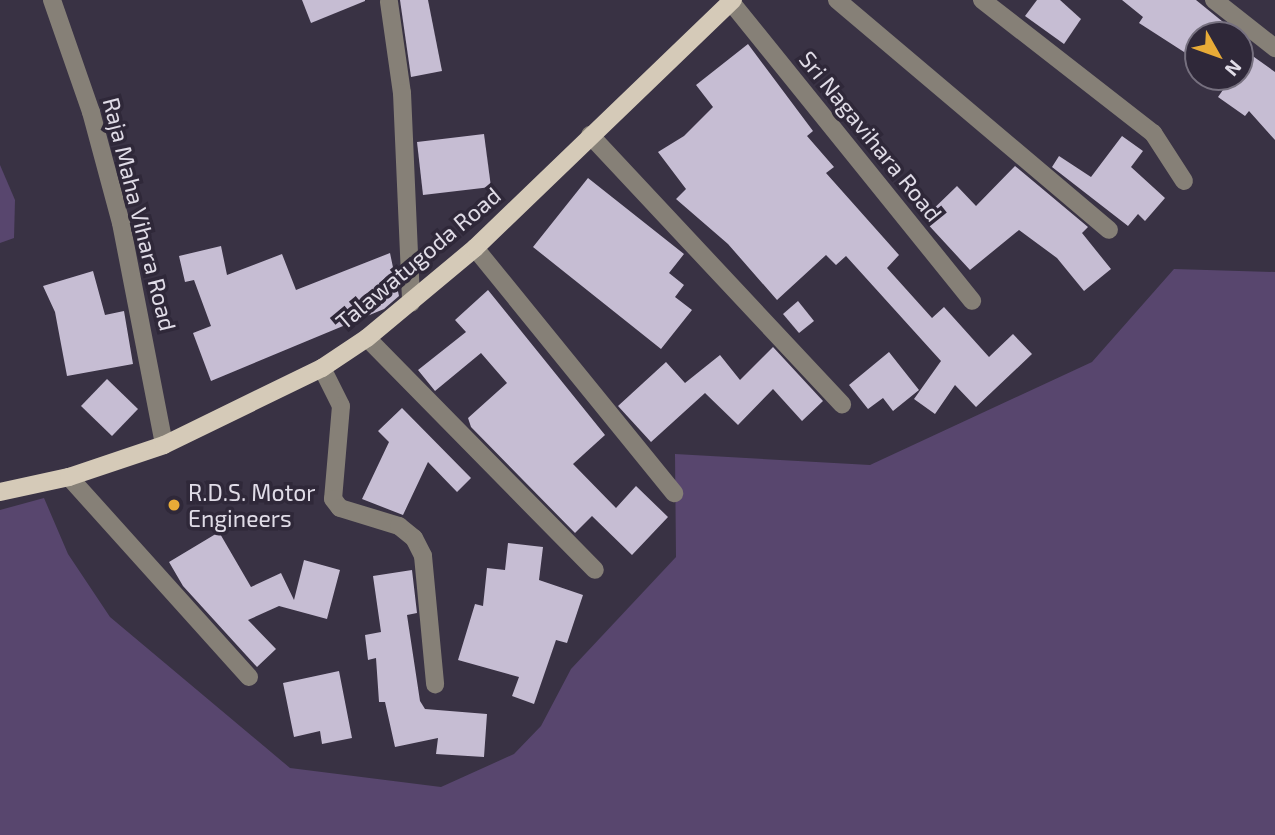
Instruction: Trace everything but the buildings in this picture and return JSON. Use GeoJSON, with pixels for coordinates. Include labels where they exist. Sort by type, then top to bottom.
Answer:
{"type":"FeatureCollection","features":[{"type":"Feature","properties":{"kind":"main road","name":"Talawatugoda Road"},"geometry":{"type":"LineString","coordinates":[[0,492],[69,477],[164,445],[322,368],[367,338],[475,248],[732,1]]}},
{"type":"Feature","properties":{"kind":"street","name":"Raja Maha Vihara Road"},"geometry":{"type":"LineString","coordinates":[[52,0],[91,112],[121,223],[164,445]]}},
{"type":"Feature","properties":{"kind":"street"},"geometry":{"type":"LineString","coordinates":[[837,0],[1109,230]]}},
{"type":"Feature","properties":{"kind":"street"},"geometry":{"type":"LineString","coordinates":[[982,0],[1153,134],[1184,181]]}},
{"type":"Feature","properties":{"kind":"street"},"geometry":{"type":"LineString","coordinates":[[1214,0],[1275,48]]}},
{"type":"Feature","properties":{"kind":"street","name":"Sri Nagavihara Road"},"geometry":{"type":"LineString","coordinates":[[732,1],[972,302]]}},
{"type":"Feature","properties":{"kind":"street"},"geometry":{"type":"LineString","coordinates":[[389,2],[402,93],[411,303]]}},
{"type":"Feature","properties":{"kind":"street"},"geometry":{"type":"LineString","coordinates":[[590,135],[842,404]]}},
{"type":"Feature","properties":{"kind":"street"},"geometry":{"type":"LineString","coordinates":[[475,248],[674,493]]}},
{"type":"Feature","properties":{"kind":"street"},"geometry":{"type":"LineString","coordinates":[[367,338],[595,570]]}},
{"type":"Feature","properties":{"kind":"street"},"geometry":{"type":"LineString","coordinates":[[322,368],[341,406],[333,499],[340,508],[399,526],[414,538],[423,556],[435,684]]}},
{"type":"Feature","properties":{"kind":"street"},"geometry":{"type":"LineString","coordinates":[[69,477],[250,677]]}},
{"type":"Feature","properties":{"kind":"shaded area"},"geometry":{"type":"Polygon","coordinates":[[[0,165],[15,200],[14,238],[0,243],[0,165]]]}},
{"type":"Feature","properties":{"kind":"shaded area"},"geometry":{"type":"Polygon","coordinates":[[[1174,269],[1275,272],[1275,835],[0,835],[0,510],[44,498],[68,554],[110,617],[290,768],[441,787],[514,754],[541,726],[571,669],[676,557],[675,454],[870,465],[1092,362],[1174,269]]]}},
{"type":"Feature","properties":{"kind":"place","name":"R.D.S. Motor Engineers"},"geometry":{"type":"Point","coordinates":[174,505]}}]}
